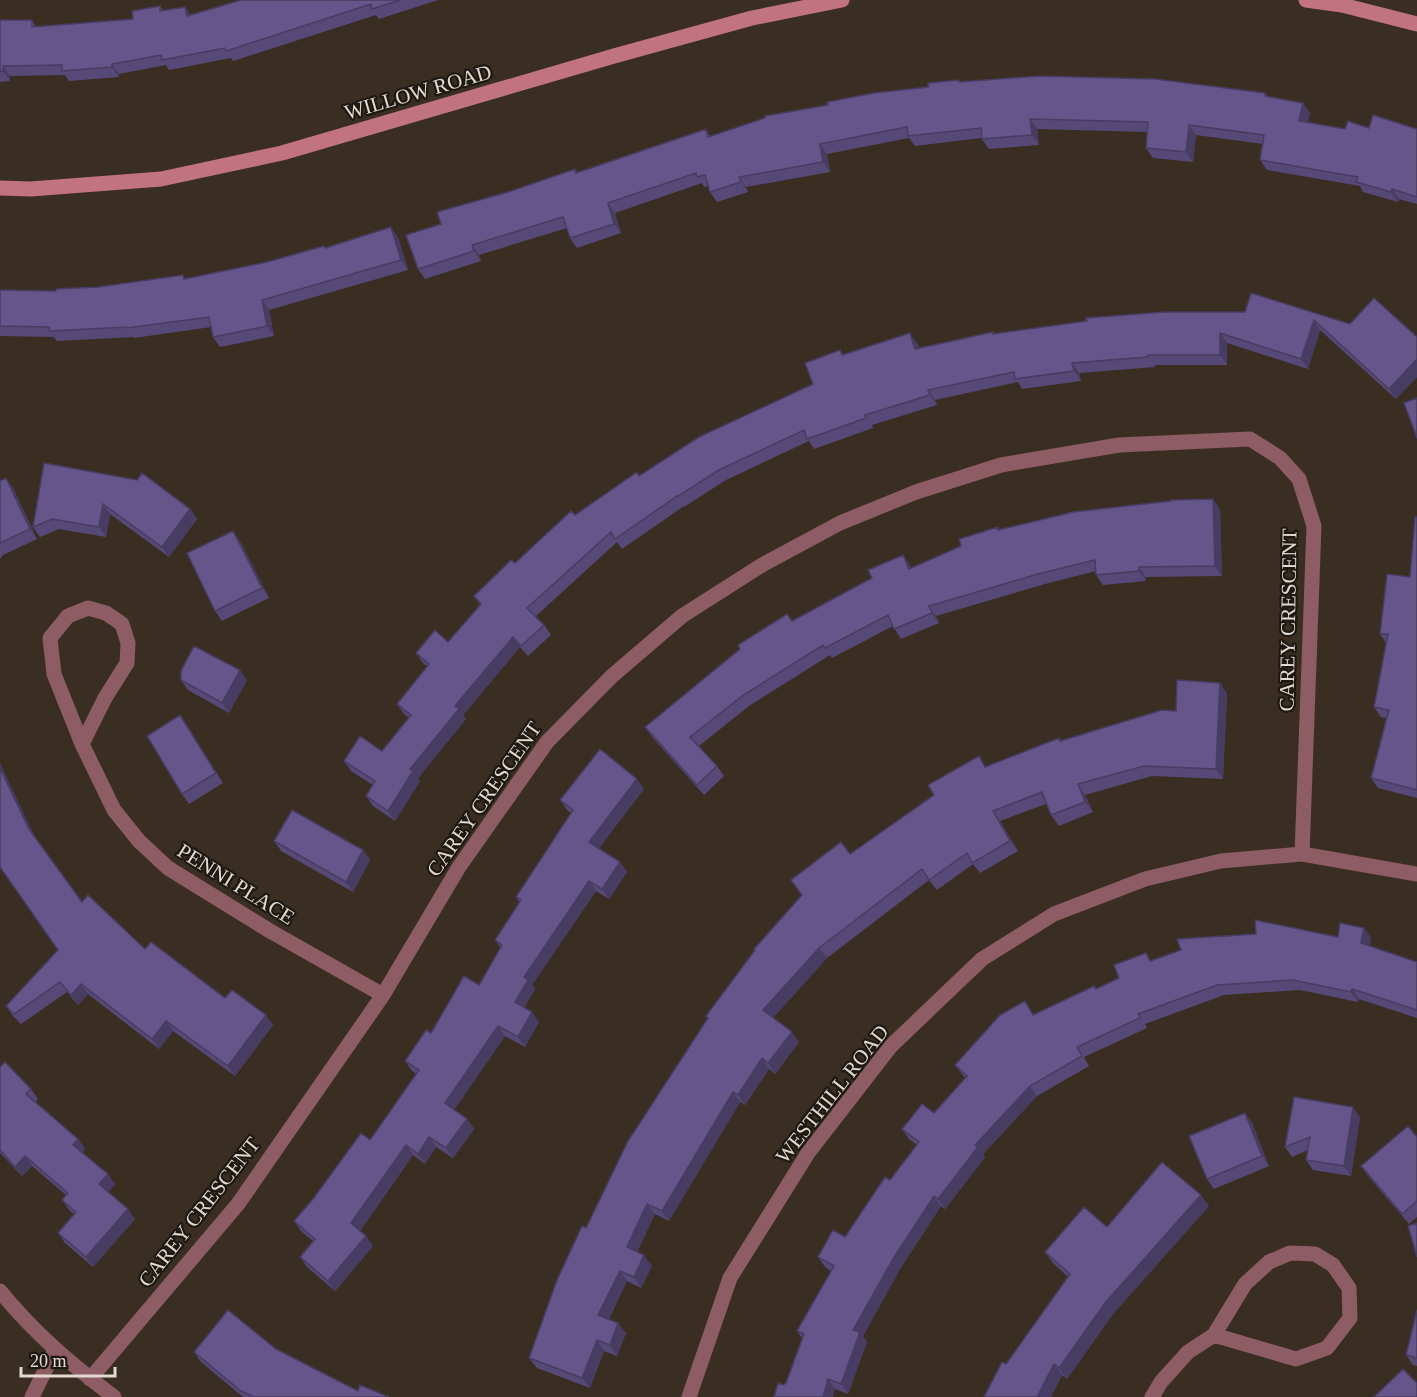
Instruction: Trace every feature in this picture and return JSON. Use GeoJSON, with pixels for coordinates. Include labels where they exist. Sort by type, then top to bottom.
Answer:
{"type":"FeatureCollection","features":[{"type":"Feature","properties":{"kind":"street","name":"WILLOW ROAD"},"geometry":{"type":"LineString","coordinates":[[0,188],[32,189],[160,179],[282,153],[729,24],[842,0]]}},
{"type":"Feature","properties":{"kind":"street"},"geometry":{"type":"LineString","coordinates":[[1306,0],[1342,5],[1417,24]]}},
{"type":"Feature","properties":{"kind":"street","name":"CAREY CRESCENT"},"geometry":{"type":"LineString","coordinates":[[90,1379],[238,1204],[383,995],[459,867],[547,742],[612,676],[682,616],[762,565],[840,523],[916,492],[1001,465],[1119,445],[1250,439],[1280,458],[1299,479],[1314,526],[1302,854]]}},
{"type":"Feature","properties":{"kind":"street","name":"PENNI PLACE"},"geometry":{"type":"LineString","coordinates":[[82,744],[105,698],[127,663],[128,643],[122,624],[106,613],[88,608],[68,616],[50,638],[54,674],[82,744],[114,810],[139,841],[168,868],[270,931],[383,995]]}},
{"type":"Feature","properties":{"kind":"street","name":"WESTHILL ROAD"},"geometry":{"type":"LineString","coordinates":[[689,1397],[730,1278],[808,1152],[891,1046],[982,959],[1054,914],[1145,879],[1221,861],[1302,854],[1417,874]]}},
{"type":"Feature","properties":{"kind":"street"},"geometry":{"type":"LineString","coordinates":[[1152,1397],[1161,1382],[1188,1352],[1214,1335],[1245,1284],[1269,1262],[1290,1253],[1315,1254],[1333,1265],[1350,1288],[1350,1318],[1328,1348],[1296,1359],[1214,1335]]}},
{"type":"Feature","properties":{"kind":"street"},"geometry":{"type":"LineString","coordinates":[[0,1291],[55,1350],[114,1397]]}},
{"type":"Feature","properties":{"kind":"street"},"geometry":{"type":"LineString","coordinates":[[32,1397],[55,1350]]}},
{"type":"Feature","properties":{"kind":"building"},"geometry":{"type":"Polygon","coordinates":[[[241,0],[400,0],[372,9],[371,4],[226,51],[225,48],[162,60],[161,55],[112,64],[112,67],[62,71],[62,65],[3,66],[3,71],[0,72],[0,20],[32,20],[32,27],[133,19],[132,11],[160,6],[160,11],[185,7],[187,16],[241,0]]]}},
{"type":"Feature","properties":{"kind":"building"},"geometry":{"type":"Polygon","coordinates":[[[1039,76],[1155,79],[1265,93],[1265,96],[1303,103],[1299,121],[1345,129],[1348,121],[1369,128],[1373,115],[1417,129],[1417,197],[1356,182],[1358,177],[1260,160],[1264,135],[1189,125],[1186,152],[1146,148],[1148,122],[1030,119],[1032,135],[982,139],[981,128],[908,136],[907,127],[820,144],[823,162],[739,177],[741,182],[710,192],[705,175],[697,177],[696,173],[608,203],[614,224],[570,238],[563,217],[472,245],[474,251],[418,269],[406,235],[441,224],[437,212],[508,192],[575,169],[576,173],[706,129],[708,137],[765,118],[765,116],[828,105],[827,102],[874,93],[928,87],[928,83],[1039,76]]]}},
{"type":"Feature","properties":{"kind":"building"},"geometry":{"type":"Polygon","coordinates":[[[391,227],[401,260],[262,300],[267,326],[213,337],[209,317],[127,328],[50,331],[49,327],[0,326],[0,290],[56,291],[56,289],[98,287],[183,275],[184,279],[267,262],[324,246],[325,248],[391,227]]]}},
{"type":"Feature","properties":{"kind":"building"},"geometry":{"type":"Polygon","coordinates":[[[1251,293],[1350,324],[1374,298],[1417,337],[1417,359],[1389,389],[1314,320],[1301,359],[1220,333],[1220,355],[1148,355],[1148,357],[1072,363],[1074,371],[1015,379],[1014,372],[928,390],[930,395],[865,415],[866,418],[807,439],[804,430],[719,470],[615,539],[611,532],[527,608],[544,625],[521,646],[513,637],[455,706],[459,709],[410,769],[413,771],[388,811],[366,796],[375,781],[344,761],[360,736],[382,751],[411,715],[397,704],[429,664],[416,653],[435,630],[448,642],[481,604],[474,596],[511,560],[515,563],[571,511],[575,515],[637,472],[639,476],[699,437],[813,384],[805,363],[840,350],[842,355],[910,333],[915,349],[993,332],[993,334],[1087,321],[1086,318],[1165,312],[1245,312],[1251,293]]]}},
{"type":"Feature","properties":{"kind":"building"},"geometry":{"type":"Polygon","coordinates":[[[1417,398],[1417,438],[1404,403],[1417,398]]]}},
{"type":"Feature","properties":{"kind":"building"},"geometry":{"type":"Polygon","coordinates":[[[44,463],[137,480],[142,473],[190,509],[162,547],[103,504],[99,527],[52,519],[33,527],[44,463]]]}},
{"type":"Feature","properties":{"kind":"building"},"geometry":{"type":"Polygon","coordinates":[[[6,478],[30,529],[0,543],[0,481],[6,478]]]}},
{"type":"Feature","properties":{"kind":"building"},"geometry":{"type":"Polygon","coordinates":[[[1213,499],[1215,566],[1139,567],[1139,571],[1096,575],[1095,560],[929,606],[932,613],[894,629],[888,615],[825,648],[823,645],[742,696],[690,737],[717,766],[697,785],[645,727],[740,649],[738,645],[787,614],[792,621],[872,578],[868,570],[903,555],[909,569],[961,546],[959,539],[998,527],[998,530],[1073,512],[1170,500],[1213,499]]]}},
{"type":"Feature","properties":{"kind":"building"},"geometry":{"type":"Polygon","coordinates":[[[1415,517],[1417,517],[1417,790],[1371,778],[1389,710],[1374,707],[1388,634],[1380,634],[1387,574],[1410,577],[1415,517]]]}},
{"type":"Feature","properties":{"kind":"building"},"geometry":{"type":"Polygon","coordinates":[[[233,531],[262,588],[215,611],[187,553],[233,531]]]}},
{"type":"Feature","properties":{"kind":"building"},"geometry":{"type":"Polygon","coordinates":[[[194,646],[240,670],[222,703],[181,680],[181,671],[194,646]]]}},
{"type":"Feature","properties":{"kind":"building"},"geometry":{"type":"Polygon","coordinates":[[[1177,680],[1220,683],[1216,769],[1144,766],[1078,784],[1085,802],[1051,815],[1042,792],[993,811],[1010,841],[972,863],[967,853],[929,880],[922,869],[819,948],[763,1010],[792,1032],[768,1063],[762,1058],[738,1095],[733,1092],[662,1211],[647,1204],[627,1247],[644,1255],[634,1277],[620,1271],[598,1315],[618,1323],[610,1345],[597,1340],[582,1378],[529,1358],[557,1280],[582,1226],[586,1228],[628,1141],[708,1018],[706,1016],[754,949],[802,895],[791,880],[841,842],[850,854],[934,795],[928,785],[979,756],[985,767],[1059,738],[1060,741],[1162,710],[1176,711],[1177,680]]]}},
{"type":"Feature","properties":{"kind":"building"},"geometry":{"type":"Polygon","coordinates":[[[180,715],[216,773],[182,794],[147,736],[180,715]]]}},
{"type":"Feature","properties":{"kind":"building"},"geometry":{"type":"Polygon","coordinates":[[[600,749],[637,779],[589,842],[620,862],[602,889],[589,881],[524,977],[528,980],[515,1002],[532,1012],[518,1037],[498,1026],[445,1103],[467,1119],[446,1148],[429,1137],[418,1154],[406,1145],[351,1223],[366,1236],[328,1281],[300,1257],[315,1239],[294,1221],[361,1133],[370,1140],[419,1070],[405,1061],[426,1030],[431,1033],[464,976],[479,985],[502,945],[495,940],[521,900],[516,897],[573,810],[560,800],[600,749]]]}},
{"type":"Feature","properties":{"kind":"building"},"geometry":{"type":"Polygon","coordinates":[[[0,768],[29,829],[82,902],[88,895],[145,949],[151,942],[225,998],[232,990],[266,1015],[228,1066],[166,1021],[152,1039],[81,984],[71,995],[60,982],[14,1014],[6,1006],[58,950],[0,867],[0,768]]]}},
{"type":"Feature","properties":{"kind":"building"},"geometry":{"type":"Polygon","coordinates":[[[292,810],[363,850],[346,882],[274,841],[292,810]]]}},
{"type":"Feature","properties":{"kind":"building"},"geometry":{"type":"Polygon","coordinates":[[[1255,920],[1338,937],[1340,923],[1364,928],[1361,943],[1417,962],[1417,1010],[1352,989],[1351,992],[1293,980],[1217,985],[1138,1014],[1140,1018],[1077,1047],[1082,1056],[1030,1086],[975,1145],[978,1147],[938,1199],[934,1196],[893,1259],[853,1330],[860,1332],[841,1384],[828,1379],[823,1397],[774,1397],[778,1383],[783,1385],[786,1383],[804,1334],[797,1331],[834,1266],[818,1257],[833,1230],[845,1237],[885,1177],[890,1180],[919,1142],[902,1129],[922,1104],[934,1113],[967,1076],[955,1065],[1000,1015],[1025,1001],[1033,1015],[1094,986],[1096,989],[1119,978],[1114,965],[1146,953],[1150,961],[1181,950],[1177,939],[1256,934],[1255,920]]]}},
{"type":"Feature","properties":{"kind":"building"},"geometry":{"type":"Polygon","coordinates":[[[5,1062],[31,1089],[26,1094],[78,1139],[73,1145],[108,1174],[99,1184],[128,1209],[86,1257],[58,1233],[76,1212],[62,1200],[68,1193],[25,1156],[15,1167],[0,1150],[0,1067],[5,1062]]]}},
{"type":"Feature","properties":{"kind":"building"},"geometry":{"type":"Polygon","coordinates":[[[1294,1097],[1353,1107],[1344,1166],[1306,1160],[1310,1137],[1285,1147],[1294,1097]]]}},
{"type":"Feature","properties":{"kind":"building"},"geometry":{"type":"Polygon","coordinates":[[[1245,1113],[1262,1156],[1207,1179],[1189,1136],[1245,1113]]]}},
{"type":"Feature","properties":{"kind":"building"},"geometry":{"type":"Polygon","coordinates":[[[1408,1126],[1417,1137],[1417,1201],[1402,1214],[1361,1166],[1408,1126]]]}},
{"type":"Feature","properties":{"kind":"building"},"geometry":{"type":"Polygon","coordinates":[[[1162,1162],[1201,1195],[1105,1303],[1059,1368],[1054,1364],[1037,1397],[984,1397],[1002,1362],[1006,1364],[1070,1274],[1045,1252],[1084,1207],[1107,1227],[1162,1162]]]}},
{"type":"Feature","properties":{"kind":"building"},"geometry":{"type":"Polygon","coordinates":[[[1417,1223],[1417,1257],[1408,1226],[1417,1223]]]}},
{"type":"Feature","properties":{"kind":"building"},"geometry":{"type":"Polygon","coordinates":[[[228,1310],[276,1349],[358,1391],[360,1385],[389,1397],[254,1397],[241,1391],[194,1352],[228,1310]]]}},
{"type":"Feature","properties":{"kind":"building"},"geometry":{"type":"Polygon","coordinates":[[[1417,1310],[1417,1358],[1406,1355],[1417,1310]]]}},
{"type":"Feature","properties":{"kind":"building"},"geometry":{"type":"Polygon","coordinates":[[[1403,1369],[1417,1383],[1417,1397],[1374,1397],[1403,1369]]]}}]}
